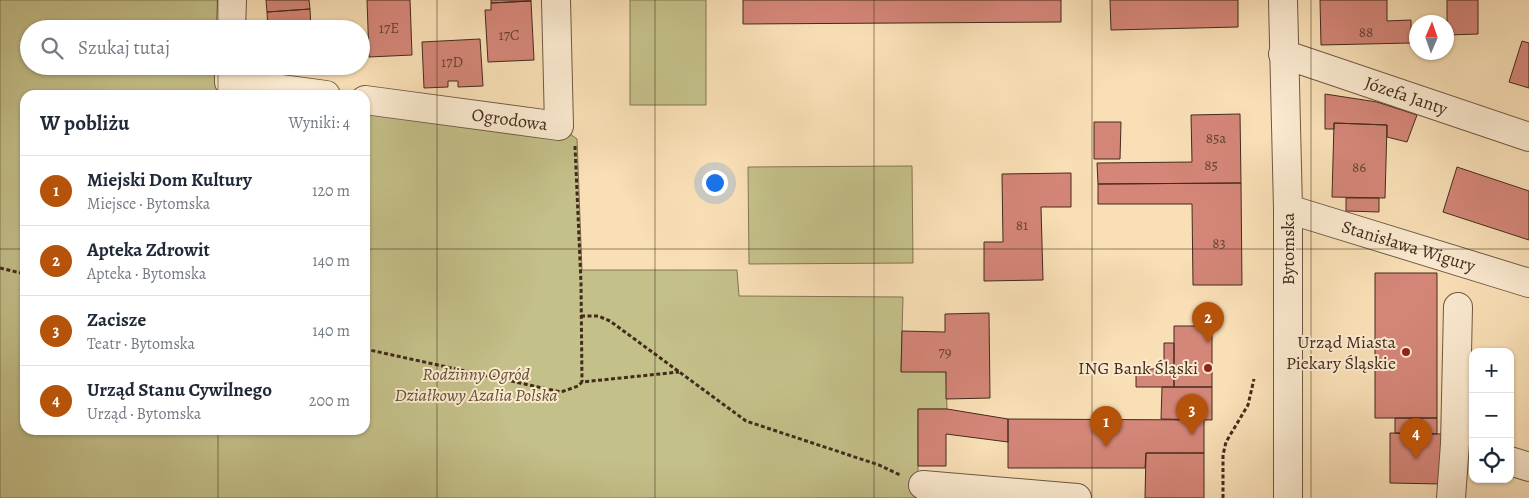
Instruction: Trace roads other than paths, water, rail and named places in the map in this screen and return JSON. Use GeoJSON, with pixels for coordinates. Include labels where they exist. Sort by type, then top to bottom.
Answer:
{"type":"FeatureCollection","features":[{"type":"Feature","properties":{"kind":"street"},"geometry":{"type":"LineString","coordinates":[[231,20],[232,0]]}},
{"type":"Feature","properties":{"kind":"street","name":"Ogrodowa"},"geometry":{"type":"LineString","coordinates":[[370,101],[559,126],[556,0]]}},
{"type":"Feature","properties":{"kind":"street","name":"Bytomska"},"geometry":{"type":"LineString","coordinates":[[1283,0],[1288,209],[1288,498]]}},
{"type":"Feature","properties":{"kind":"street","name":"Józefa Janty"},"geometry":{"type":"LineString","coordinates":[[1283,54],[1529,137]]}},
{"type":"Feature","properties":{"kind":"street"},"geometry":{"type":"LineString","coordinates":[[234,75],[303,90]]}},
{"type":"Feature","properties":{"kind":"street","name":"Stanisława Wigury"},"geometry":{"type":"LineString","coordinates":[[1288,209],[1529,283]]}},
{"type":"Feature","properties":{"kind":"street"},"geometry":{"type":"LineString","coordinates":[[1451,498],[1464,446],[1458,307]]}},
{"type":"Feature","properties":{"kind":"street"},"geometry":{"type":"LineString","coordinates":[[1514,462],[1529,467]]}},
{"type":"Feature","properties":{"kind":"street"},"geometry":{"type":"LineString","coordinates":[[923,485],[1077,498]]}},
{"type":"Feature","properties":{"kind":"place","name":"Apteka Zdrowit"},"geometry":{"type":"Point","coordinates":[1208,343]}},
{"type":"Feature","properties":{"kind":"place","name":"Urząd Miasta Piekary Śląskie"},"geometry":{"type":"Point","coordinates":[1406,352]}},
{"type":"Feature","properties":{"kind":"place","name":"ING Bank Śląski"},"geometry":{"type":"Point","coordinates":[1208,368]}},
{"type":"Feature","properties":{"kind":"place","name":"Zacisze"},"geometry":{"type":"Point","coordinates":[1192,435]}},
{"type":"Feature","properties":{"kind":"place","name":"Miejski Dom Kultury"},"geometry":{"type":"Point","coordinates":[1106,447]}},
{"type":"Feature","properties":{"kind":"place","name":"Urząd Stanu Cywilnego"},"geometry":{"type":"Point","coordinates":[1416,459]}},
{"type":"Feature","properties":{"kind":"park label","name":"Rodzinny Ogród Działkowy Azalia Polska"},"geometry":{"type":"Point","coordinates":[476,384]}}]}
